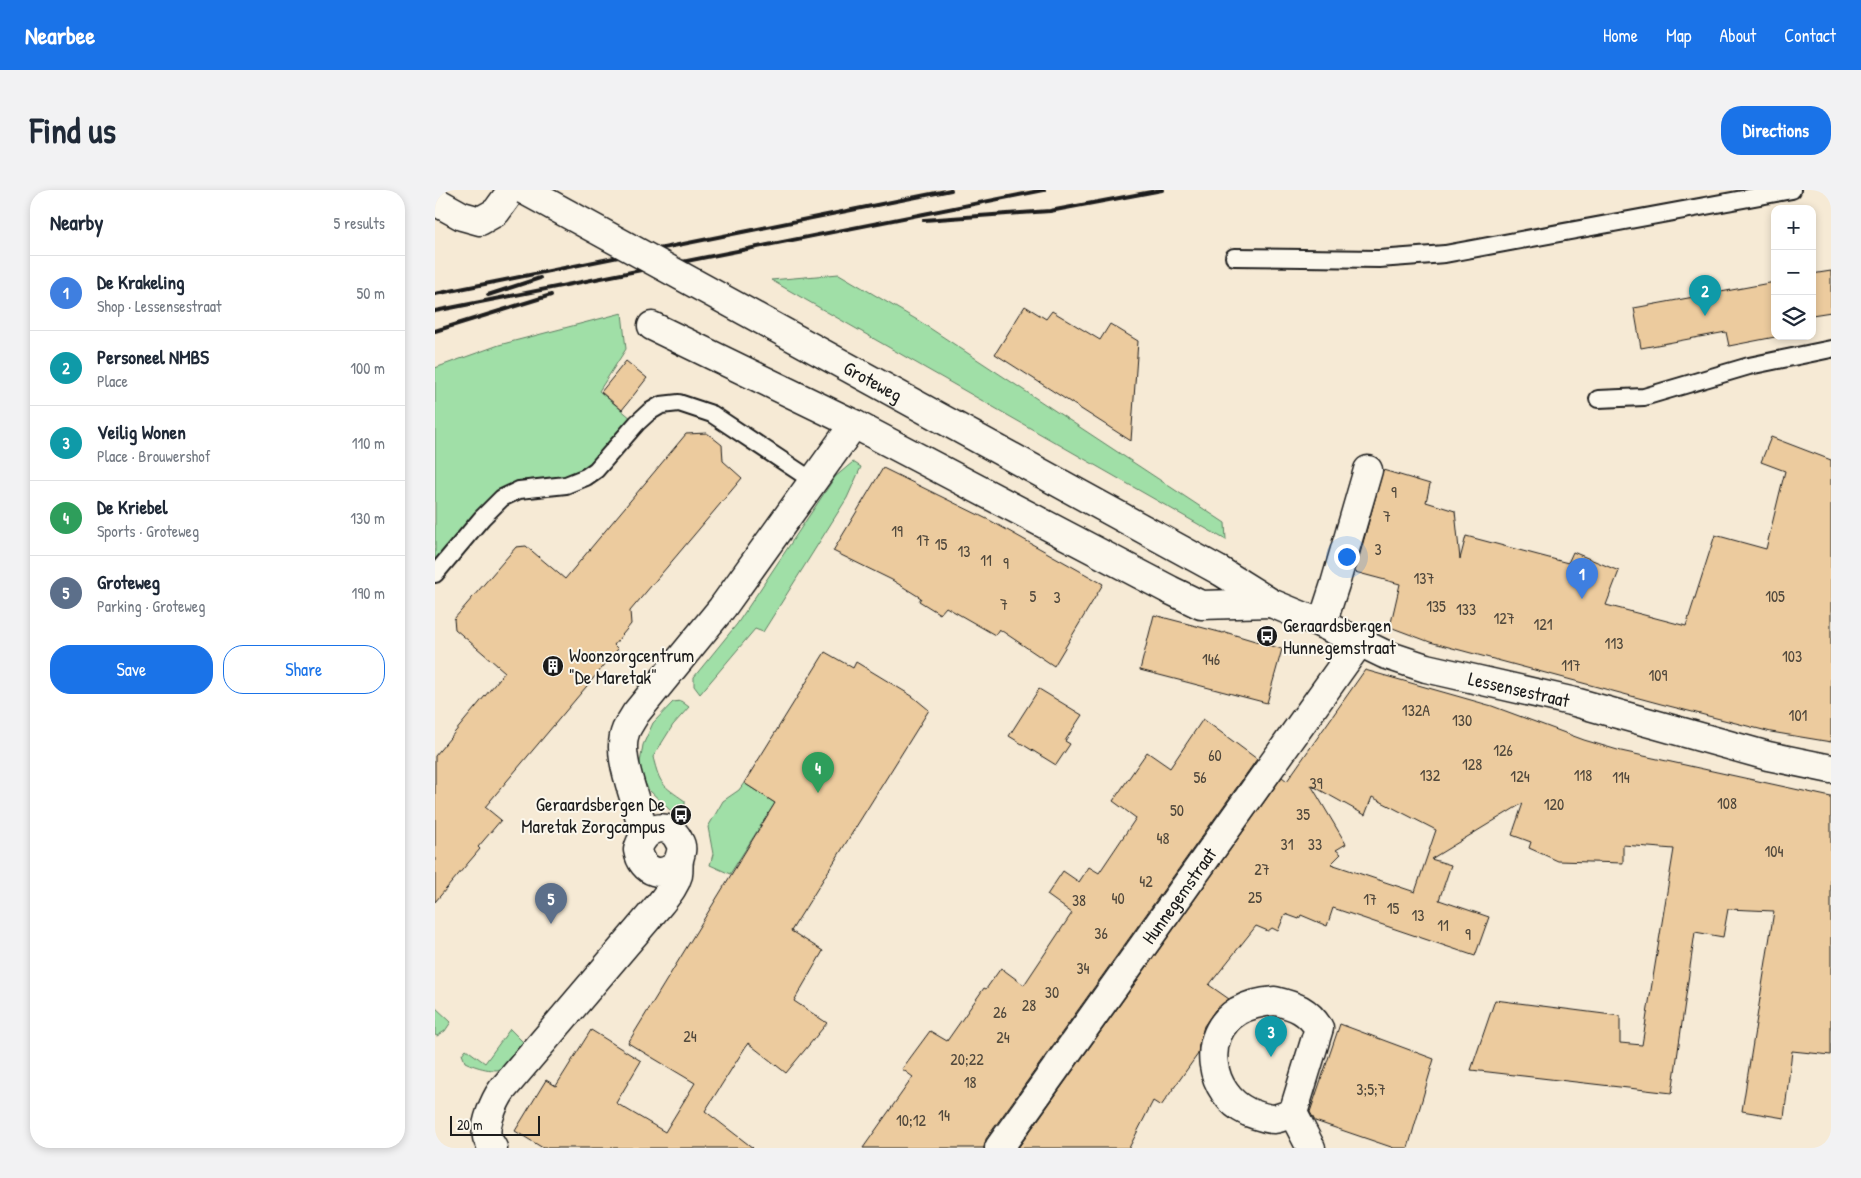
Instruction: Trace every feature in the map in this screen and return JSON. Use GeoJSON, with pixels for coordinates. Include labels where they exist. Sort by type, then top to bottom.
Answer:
{"type":"FeatureCollection","features":[{"type":"Feature","properties":{"kind":"street"},"geometry":{"type":"LineString","coordinates":[[435,200],[461,216],[480,221],[496,212],[511,190]]}},
{"type":"Feature","properties":{"kind":"street","name":"Groteweg"},"geometry":{"type":"LineString","coordinates":[[524,190],[1220,571]]}},
{"type":"Feature","properties":{"kind":"street"},"geometry":{"type":"LineString","coordinates":[[652,326],[854,424],[1201,605],[1271,603]]}},
{"type":"Feature","properties":{"kind":"street"},"geometry":{"type":"LineString","coordinates":[[493,1148],[487,1135],[488,1126],[494,1102],[502,1090],[675,884],[681,854],[679,840],[675,834],[653,832],[642,824],[623,757],[625,732],[636,713],[722,608],[854,424]]}},
{"type":"Feature","properties":{"kind":"street"},"geometry":{"type":"LineString","coordinates":[[1322,624],[1368,470]]}},
{"type":"Feature","properties":{"kind":"street","name":"Lessensestraat"},"geometry":{"type":"LineString","coordinates":[[1220,571],[1271,603],[1322,624],[1384,654],[1426,668],[1575,702],[1768,756],[1831,769]]}},
{"type":"Feature","properties":{"kind":"street","name":"Hunnegemstraat"},"geometry":{"type":"LineString","coordinates":[[999,1148],[1359,643]]}},
{"type":"Feature","properties":{"kind":"street"},"geometry":{"type":"LineString","coordinates":[[653,832],[638,850],[642,863],[662,885],[664,894],[659,904]]}},
{"type":"Feature","properties":{"kind":"street"},"geometry":{"type":"LineString","coordinates":[[647,868],[661,872],[668,870],[679,861]]}},
{"type":"Feature","properties":{"kind":"street"},"geometry":{"type":"LineString","coordinates":[[1293,1113],[1274,1119],[1256,1115],[1239,1108],[1225,1095],[1216,1079],[1213,1060],[1215,1042],[1223,1026],[1237,1011],[1255,1003],[1275,1001],[1294,1006],[1311,1017],[1319,1028],[1293,1113],[1311,1148]]}},
{"type":"Feature","properties":{"kind":"lane"},"geometry":{"type":"LineString","coordinates":[[1233,257],[1379,260],[1445,254],[1792,190]]}},
{"type":"Feature","properties":{"kind":"lane"},"geometry":{"type":"LineString","coordinates":[[1598,399],[1644,397],[1749,366],[1831,349]]}},
{"type":"Feature","properties":{"kind":"lane"},"geometry":{"type":"LineString","coordinates":[[435,574],[482,518],[502,498],[519,490],[566,485],[586,477],[596,470],[637,423],[649,412],[661,405],[679,403],[712,414],[813,481]]}},
{"type":"Feature","properties":{"kind":"green space"},"geometry":{"type":"Polygon","coordinates":[[[839,274],[919,321],[1225,523],[1226,540],[771,280],[839,274]]]}},
{"type":"Feature","properties":{"kind":"green space"},"geometry":{"type":"Polygon","coordinates":[[[622,313],[626,349],[599,391],[632,419],[592,465],[564,478],[517,483],[435,563],[435,368],[499,345],[622,313]]]}},
{"type":"Feature","properties":{"kind":"green space"},"geometry":{"type":"Polygon","coordinates":[[[853,462],[861,467],[847,498],[763,632],[755,629],[700,694],[694,686],[694,677],[737,624],[835,477],[853,462]]]}},
{"type":"Feature","properties":{"kind":"green space"},"geometry":{"type":"Polygon","coordinates":[[[681,701],[689,707],[673,725],[653,757],[663,784],[685,801],[685,807],[677,813],[673,813],[648,789],[639,769],[643,745],[653,723],[673,702],[681,701]]]}},
{"type":"Feature","properties":{"kind":"green space"},"geometry":{"type":"Polygon","coordinates":[[[744,783],[775,803],[730,874],[710,865],[713,854],[708,827],[723,801],[739,790],[744,783]]]}},
{"type":"Feature","properties":{"kind":"green space"},"geometry":{"type":"Polygon","coordinates":[[[435,1007],[451,1022],[445,1031],[437,1036],[435,1035],[435,1007]]]}},
{"type":"Feature","properties":{"kind":"green space"},"geometry":{"type":"Polygon","coordinates":[[[510,1029],[526,1045],[510,1065],[502,1069],[492,1070],[465,1062],[462,1054],[466,1049],[485,1063],[510,1029]]]}},
{"type":"Feature","properties":{"kind":"building"},"geometry":{"type":"Polygon","coordinates":[[[1831,271],[1831,312],[1816,314],[1816,273],[1831,271]]]}},
{"type":"Feature","properties":{"kind":"building"},"geometry":{"type":"Polygon","coordinates":[[[1771,283],[1771,338],[1729,346],[1726,332],[1641,348],[1634,308],[1771,283]]]}},
{"type":"Feature","properties":{"kind":"building"},"geometry":{"type":"Polygon","coordinates":[[[1025,306],[1046,319],[1052,311],[1100,340],[1110,324],[1138,341],[1131,441],[995,354],[1025,306]]]}},
{"type":"Feature","properties":{"kind":"building"},"geometry":{"type":"Polygon","coordinates":[[[626,361],[647,378],[622,410],[601,392],[626,361]]]}},
{"type":"Feature","properties":{"kind":"building","name":"Woonzorgcentrum \"De Maretak\""},"geometry":{"type":"Polygon","coordinates":[[[707,433],[722,445],[723,461],[742,478],[630,611],[631,624],[614,645],[618,649],[485,807],[501,820],[478,847],[480,849],[435,902],[435,756],[505,672],[455,629],[454,619],[516,547],[526,546],[565,579],[686,434],[707,433]]]}},
{"type":"Feature","properties":{"kind":"building"},"geometry":{"type":"Polygon","coordinates":[[[1771,437],[1831,460],[1831,742],[1771,732],[1430,642],[1390,627],[1400,584],[1355,572],[1383,470],[1430,484],[1426,502],[1455,511],[1460,559],[1466,536],[1568,563],[1573,552],[1619,571],[1606,605],[1686,626],[1715,535],[1766,549],[1785,471],[1761,462],[1771,437]]]}},
{"type":"Feature","properties":{"kind":"building"},"geometry":{"type":"Polygon","coordinates":[[[883,468],[991,521],[1103,584],[1054,666],[999,629],[995,635],[946,607],[940,614],[919,601],[921,598],[892,580],[833,551],[883,468]]]}},
{"type":"Feature","properties":{"kind":"building"},"geometry":{"type":"Polygon","coordinates":[[[1154,615],[1225,632],[1282,649],[1267,703],[1140,670],[1154,615]]]}},
{"type":"Feature","properties":{"kind":"building"},"geometry":{"type":"Polygon","coordinates":[[[825,652],[853,668],[856,662],[912,696],[929,710],[791,931],[823,951],[794,1001],[827,1023],[786,1073],[748,1043],[705,1111],[753,1148],[543,1148],[515,1131],[546,1080],[556,1086],[591,1030],[641,1061],[616,1103],[665,1132],[695,1083],[628,1043],[775,803],[744,783],[825,652]]]}},
{"type":"Feature","properties":{"kind":"building"},"geometry":{"type":"Polygon","coordinates":[[[1365,670],[1492,706],[1584,740],[1621,751],[1831,797],[1831,1055],[1792,1051],[1784,1118],[1742,1111],[1774,911],[1728,909],[1723,937],[1695,932],[1672,1093],[1471,1070],[1495,1000],[1620,1016],[1620,1043],[1642,1045],[1674,849],[1623,845],[1623,863],[1558,861],[1529,848],[1531,842],[1512,835],[1523,803],[1431,859],[1451,865],[1439,900],[1489,917],[1475,956],[1333,908],[1327,926],[1301,915],[1299,919],[1285,914],[1278,931],[1272,928],[1268,931],[1256,926],[1209,985],[1229,999],[1215,1010],[1204,1026],[1198,1054],[1161,1106],[1153,1101],[1129,1148],[1018,1148],[1282,777],[1287,781],[1365,670]],[[1311,785],[1346,844],[1336,850],[1341,854],[1331,864],[1415,892],[1436,830],[1372,797],[1365,815],[1311,785]]]}},
{"type":"Feature","properties":{"kind":"building"},"geometry":{"type":"Polygon","coordinates":[[[1039,689],[1082,715],[1065,741],[1070,744],[1056,765],[1009,736],[1039,689]]]}},
{"type":"Feature","properties":{"kind":"building"},"geometry":{"type":"Polygon","coordinates":[[[1203,719],[1257,759],[986,1139],[984,1148],[863,1148],[913,1077],[902,1069],[930,1031],[947,1041],[984,988],[986,989],[1001,968],[1024,985],[1072,913],[1047,895],[1063,871],[1079,882],[1089,867],[1099,873],[1136,818],[1113,801],[1147,752],[1170,768],[1203,719]]]}},
{"type":"Feature","properties":{"kind":"building"},"geometry":{"type":"Polygon","coordinates":[[[1340,1024],[1434,1059],[1408,1148],[1394,1148],[1315,1121],[1310,1112],[1340,1024]]]}},
{"type":"Feature","properties":{"kind":"railway"},"geometry":{"type":"LineString","coordinates":[[435,294],[951,190]]}},
{"type":"Feature","properties":{"kind":"railway"},"geometry":{"type":"LineString","coordinates":[[435,311],[1044,190]]}},
{"type":"Feature","properties":{"kind":"railway"},"geometry":{"type":"LineString","coordinates":[[924,220],[1050,211],[1162,190]]}},
{"type":"Feature","properties":{"kind":"railway"},"geometry":{"type":"LineString","coordinates":[[488,295],[540,278]]}},
{"type":"Feature","properties":{"kind":"railway"},"geometry":{"type":"LineString","coordinates":[[435,331],[551,295]]}},
{"type":"Feature","properties":{"kind":"place","name":"Personeel NMBS"},"geometry":{"type":"Point","coordinates":[1705,316]}},
{"type":"Feature","properties":{"kind":"place","name":"De Krakeling"},"geometry":{"type":"Point","coordinates":[1582,599]}},
{"type":"Feature","properties":{"kind":"place","name":"Geraardsbergen Hunnegemstraat"},"geometry":{"type":"Point","coordinates":[1267,636]}},
{"type":"Feature","properties":{"kind":"place","name":"Woonzorgcentrum \"De Maretak\""},"geometry":{"type":"Point","coordinates":[553,666]}},
{"type":"Feature","properties":{"kind":"place","name":"De Kriebel"},"geometry":{"type":"Point","coordinates":[818,793]}},
{"type":"Feature","properties":{"kind":"place","name":"Geraardsbergen De Maretak Zorgcampus"},"geometry":{"type":"Point","coordinates":[681,815]}},
{"type":"Feature","properties":{"kind":"place","name":"Groteweg"},"geometry":{"type":"Point","coordinates":[551,924]}},
{"type":"Feature","properties":{"kind":"place","name":"Veilig Wonen"},"geometry":{"type":"Point","coordinates":[1271,1057]}}]}
